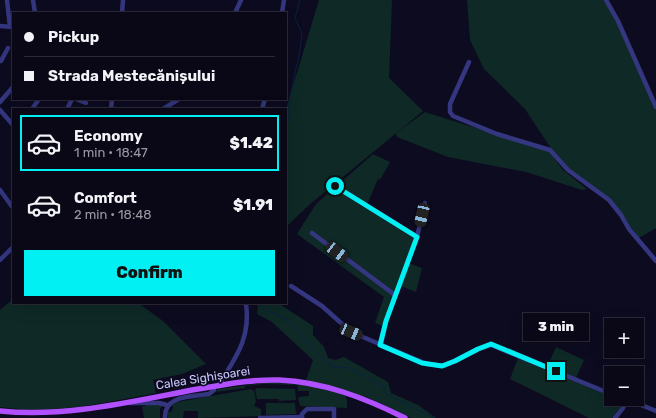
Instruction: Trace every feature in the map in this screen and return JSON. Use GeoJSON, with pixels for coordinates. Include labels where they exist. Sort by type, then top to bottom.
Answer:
{"type":"FeatureCollection","features":[{"type":"Feature","properties":{"kind":"main road","name":"Calea Sighișoarei"},"geometry":{"type":"LineString","coordinates":[[0,411],[22,414],[62,412],[123,403],[216,386],[277,380],[313,384],[367,400],[405,418]]}},
{"type":"Feature","properties":{"kind":"street"},"geometry":{"type":"LineString","coordinates":[[0,26],[11,27],[7,0]]}},
{"type":"Feature","properties":{"kind":"street"},"geometry":{"type":"LineString","coordinates":[[33,0],[35,12]]}},
{"type":"Feature","properties":{"kind":"street"},"geometry":{"type":"LineString","coordinates":[[122,12],[123,0]]}},
{"type":"Feature","properties":{"kind":"street"},"geometry":{"type":"LineString","coordinates":[[235,12],[241,0]]}},
{"type":"Feature","properties":{"kind":"street"},"geometry":{"type":"LineString","coordinates":[[282,12],[284,0]]}},
{"type":"Feature","properties":{"kind":"street"},"geometry":{"type":"LineString","coordinates":[[606,0],[618,21],[656,107]]}},
{"type":"Feature","properties":{"kind":"street"},"geometry":{"type":"LineString","coordinates":[[0,62],[8,48]]}},
{"type":"Feature","properties":{"kind":"street"},"geometry":{"type":"LineString","coordinates":[[469,62],[450,104],[450,112],[453,116],[497,134],[550,150],[568,170],[609,200],[621,215],[629,229],[656,262]]}},
{"type":"Feature","properties":{"kind":"street"},"geometry":{"type":"LineString","coordinates":[[0,102],[12,88]]}},
{"type":"Feature","properties":{"kind":"street"},"geometry":{"type":"LineString","coordinates":[[78,100],[86,103]]}},
{"type":"Feature","properties":{"kind":"street"},"geometry":{"type":"LineString","coordinates":[[165,108],[177,100]]}},
{"type":"Feature","properties":{"kind":"street"},"geometry":{"type":"LineString","coordinates":[[0,110],[12,124]]}},
{"type":"Feature","properties":{"kind":"street"},"geometry":{"type":"LineString","coordinates":[[335,186],[417,237]]}},
{"type":"Feature","properties":{"kind":"street"},"geometry":{"type":"LineString","coordinates":[[0,190],[12,207]]}},
{"type":"Feature","properties":{"kind":"street"},"geometry":{"type":"LineString","coordinates":[[380,345],[395,295],[417,237],[424,203]]}},
{"type":"Feature","properties":{"kind":"street"},"geometry":{"type":"LineString","coordinates":[[312,233],[395,295]]}},
{"type":"Feature","properties":{"kind":"street"},"geometry":{"type":"LineString","coordinates":[[0,260],[12,248]]}},
{"type":"Feature","properties":{"kind":"street"},"geometry":{"type":"LineString","coordinates":[[291,286],[322,306],[351,332],[422,363],[439,366],[450,363],[488,345],[496,346],[604,391]]}},
{"type":"Feature","properties":{"kind":"street"},"geometry":{"type":"LineString","coordinates":[[123,403],[138,405],[159,403],[167,405],[176,400],[209,394],[214,390],[242,346],[247,331],[248,317],[246,304]]}},
{"type":"Feature","properties":{"kind":"street"},"geometry":{"type":"LineString","coordinates":[[164,418],[167,405]]}},
{"type":"Feature","properties":{"kind":"street"},"geometry":{"type":"LineString","coordinates":[[615,418],[624,406]]}},
{"type":"Feature","properties":{"kind":"street"},"geometry":{"type":"LineString","coordinates":[[644,406],[656,411]]}},
{"type":"Feature","properties":{"kind":"street"},"geometry":{"type":"LineString","coordinates":[[260,418],[302,417],[304,411],[307,410],[334,409],[334,418]]}},
{"type":"Feature","properties":{"kind":"green space"},"geometry":{"type":"Polygon","coordinates":[[[319,0],[392,0],[389,78],[423,111],[309,205],[287,226],[286,108],[319,0]]]}},
{"type":"Feature","properties":{"kind":"green space"},"geometry":{"type":"Polygon","coordinates":[[[467,0],[606,0],[656,107],[656,228],[639,238],[617,209],[567,167],[552,150],[525,109],[484,69],[470,40],[467,0]]]}},
{"type":"Feature","properties":{"kind":"green space"},"geometry":{"type":"Polygon","coordinates":[[[425,112],[549,151],[563,170],[587,189],[582,190],[526,172],[448,157],[397,137],[396,133],[425,112]]]}},
{"type":"Feature","properties":{"kind":"green space"},"geometry":{"type":"Polygon","coordinates":[[[373,154],[390,162],[380,180],[378,179],[366,207],[415,238],[406,262],[422,268],[416,292],[398,285],[383,326],[375,323],[384,297],[297,234],[316,204],[373,154]]]}},
{"type":"Feature","properties":{"kind":"green space"},"geometry":{"type":"Polygon","coordinates":[[[12,300],[12,304],[139,304],[163,321],[206,364],[182,374],[153,380],[156,393],[98,404],[59,409],[40,410],[0,407],[0,310],[12,300]]]}},
{"type":"Feature","properties":{"kind":"green space"},"geometry":{"type":"Polygon","coordinates":[[[258,304],[280,304],[313,326],[313,335],[324,347],[328,358],[335,360],[344,357],[388,382],[391,393],[418,405],[436,418],[411,418],[369,398],[306,380],[313,360],[272,322],[257,314],[258,304]]]}},
{"type":"Feature","properties":{"kind":"green space"},"geometry":{"type":"Polygon","coordinates":[[[556,347],[584,360],[576,378],[548,365],[556,347]]]}},
{"type":"Feature","properties":{"kind":"green space"},"geometry":{"type":"Polygon","coordinates":[[[518,358],[604,393],[604,406],[621,406],[612,418],[589,418],[510,379],[518,358]]]}},
{"type":"Feature","properties":{"kind":"green space"},"geometry":{"type":"Polygon","coordinates":[[[271,382],[313,386],[345,395],[347,400],[347,408],[300,406],[298,397],[309,396],[309,391],[298,391],[298,385],[263,384],[216,392],[218,389],[271,382]]]}},
{"type":"Feature","properties":{"kind":"green space"},"geometry":{"type":"Polygon","coordinates":[[[257,388],[295,389],[296,400],[279,401],[279,399],[257,399],[255,390],[257,388]]]}},
{"type":"Feature","properties":{"kind":"green space"},"geometry":{"type":"Polygon","coordinates":[[[251,389],[254,391],[256,401],[254,406],[261,409],[261,416],[198,418],[198,411],[184,411],[183,418],[168,418],[168,412],[172,411],[173,406],[170,406],[177,402],[251,389]]]}},
{"type":"Feature","properties":{"kind":"green space"},"geometry":{"type":"Polygon","coordinates":[[[266,403],[295,403],[296,414],[266,415],[266,403]]]}},
{"type":"Feature","properties":{"kind":"green space"},"geometry":{"type":"Polygon","coordinates":[[[150,404],[163,405],[160,409],[160,418],[144,418],[142,407],[150,404]]]}},
{"type":"Feature","properties":{"kind":"waterway"},"geometry":{"type":"LineString","coordinates":[[287,123],[289,120],[289,102],[302,33],[295,18],[300,0]]}},
{"type":"Feature","properties":{"kind":"waterway"},"geometry":{"type":"LineString","coordinates":[[261,304],[263,308],[287,320],[327,363],[335,367],[350,368],[383,386],[387,394],[434,418]]}},
{"type":"Feature","properties":{"kind":"route"},"geometry":{"type":"LineString","coordinates":[[335,186],[417,237],[386,321],[380,345],[422,363],[444,366],[491,344],[556,371]]}}]}
